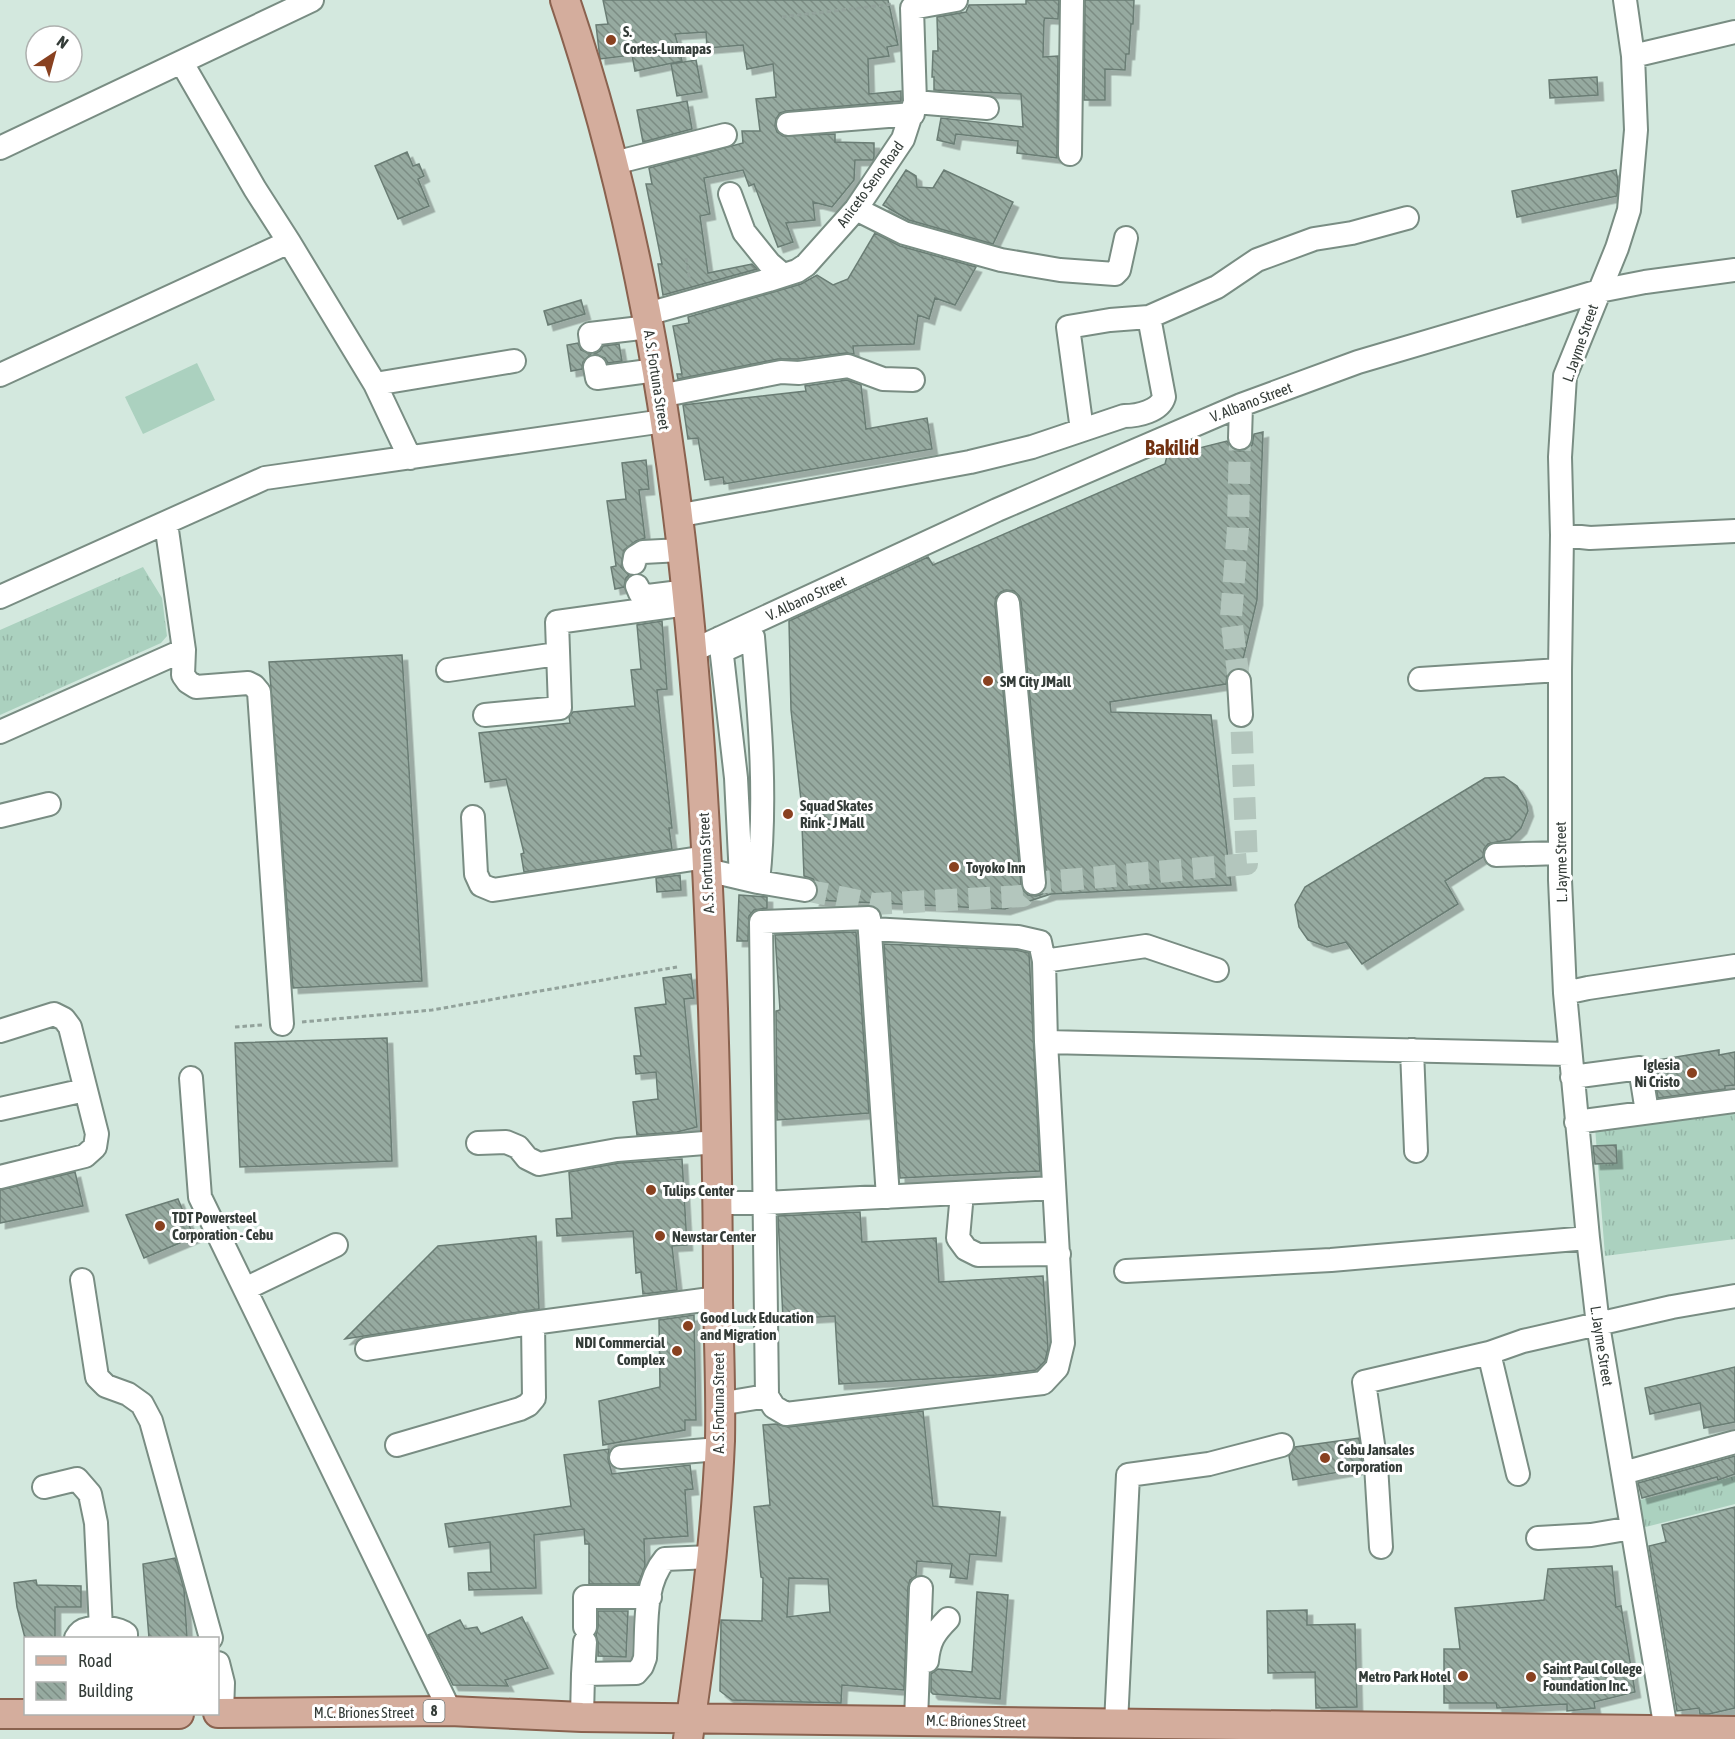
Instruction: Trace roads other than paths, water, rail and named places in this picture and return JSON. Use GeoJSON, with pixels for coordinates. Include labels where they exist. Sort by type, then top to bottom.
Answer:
{"type":"FeatureCollection","features":[{"type":"Feature","properties":{"kind":"main road","name":"A. S. Fortuna Street"},"geometry":{"type":"LineString","coordinates":[[565,0],[586,60],[614,163],[648,320],[687,598],[707,863],[717,1142],[719,1449],[711,1557],[689,1729]]}},
{"type":"Feature","properties":{"kind":"main road","name":"M.C. Briones Street"},"geometry":{"type":"LineString","coordinates":[[220,1713],[450,1711],[582,1717],[689,1729],[920,1720],[1735,1732]]}},
{"type":"Feature","properties":{"kind":"main road"},"geometry":{"type":"LineString","coordinates":[[0,1714],[24,1714]]}},
{"type":"Feature","properties":{"kind":"street"},"geometry":{"type":"LineString","coordinates":[[0,148],[312,0]]}},
{"type":"Feature","properties":{"kind":"street","name":"Aniceto Seno Road"},"geometry":{"type":"LineString","coordinates":[[591,341],[590,334],[648,320],[783,275],[806,265],[856,209],[903,139],[914,108],[912,8],[956,0]]}},
{"type":"Feature","properties":{"kind":"street"},"geometry":{"type":"LineString","coordinates":[[1070,154],[1072,0]]}},
{"type":"Feature","properties":{"kind":"street","name":"L. Jayme Street"},"geometry":{"type":"LineString","coordinates":[[1625,0],[1633,56],[1636,130],[1629,210],[1617,248],[1565,376],[1560,457],[1562,535],[1560,853],[1565,993],[1576,1122],[1598,1325],[1665,1730]]}},
{"type":"Feature","properties":{"kind":"street"},"geometry":{"type":"LineString","coordinates":[[1633,56],[1735,32]]}},
{"type":"Feature","properties":{"kind":"street"},"geometry":{"type":"LineString","coordinates":[[182,63],[255,189],[375,384],[410,458]]}},
{"type":"Feature","properties":{"kind":"street"},"geometry":{"type":"LineString","coordinates":[[788,124],[914,108],[987,108]]}},
{"type":"Feature","properties":{"kind":"street"},"geometry":{"type":"LineString","coordinates":[[614,163],[725,135]]}},
{"type":"Feature","properties":{"kind":"street"},"geometry":{"type":"LineString","coordinates":[[730,194],[744,231],[769,263],[783,275]]}},
{"type":"Feature","properties":{"kind":"street"},"geometry":{"type":"LineString","coordinates":[[856,209],[904,233],[1001,260],[1060,270],[1115,274],[1119,270],[1126,238]]}},
{"type":"Feature","properties":{"kind":"street"},"geometry":{"type":"LineString","coordinates":[[1082,430],[1068,327],[1110,320],[1149,317],[1217,287],[1257,260],[1314,239],[1352,233],[1407,218]]}},
{"type":"Feature","properties":{"kind":"street"},"geometry":{"type":"LineString","coordinates":[[0,375],[289,242]]}},
{"type":"Feature","properties":{"kind":"street","name":"V. Albano Street"},"geometry":{"type":"LineString","coordinates":[[692,658],[997,510],[1143,433],[1240,405],[1358,362],[1599,291],[1645,282],[1735,270]]}},
{"type":"Feature","properties":{"kind":"street"},"geometry":{"type":"LineString","coordinates":[[676,516],[970,462],[1032,447],[1124,416],[1143,433],[1164,397],[1149,317]]}},
{"type":"Feature","properties":{"kind":"street"},"geometry":{"type":"LineString","coordinates":[[375,384],[514,361]]}},
{"type":"Feature","properties":{"kind":"street"},"geometry":{"type":"LineString","coordinates":[[0,597],[265,478],[410,458],[660,396],[781,372],[799,373],[848,366],[883,379],[913,380]]}},
{"type":"Feature","properties":{"kind":"street"},"geometry":{"type":"LineString","coordinates":[[595,367],[597,378],[660,396]]}},
{"type":"Feature","properties":{"kind":"street"},"geometry":{"type":"LineString","coordinates":[[1240,405],[1240,438]]}},
{"type":"Feature","properties":{"kind":"street"},"geometry":{"type":"LineString","coordinates":[[166,523],[184,650],[183,675],[196,687],[248,683],[259,692],[282,1024]]}},
{"type":"Feature","properties":{"kind":"street"},"geometry":{"type":"LineString","coordinates":[[1562,535],[1590,537],[1735,531]]}},
{"type":"Feature","properties":{"kind":"street"},"geometry":{"type":"LineString","coordinates":[[681,550],[643,552],[635,557],[635,574],[640,593],[648,596],[687,598]]}},
{"type":"Feature","properties":{"kind":"street"},"geometry":{"type":"LineString","coordinates":[[485,715],[560,708],[557,622],[687,598]]}},
{"type":"Feature","properties":{"kind":"street"},"geometry":{"type":"LineString","coordinates":[[1008,603],[1034,883]]}},
{"type":"Feature","properties":{"kind":"street"},"geometry":{"type":"LineString","coordinates":[[753,637],[759,709],[763,811],[762,841],[749,880],[720,644],[753,637]]}},
{"type":"Feature","properties":{"kind":"street"},"geometry":{"type":"LineString","coordinates":[[0,732],[184,650]]}},
{"type":"Feature","properties":{"kind":"street"},"geometry":{"type":"LineString","coordinates":[[448,670],[557,654]]}},
{"type":"Feature","properties":{"kind":"street"},"geometry":{"type":"LineString","coordinates":[[1420,679],[1560,670]]}},
{"type":"Feature","properties":{"kind":"street"},"geometry":{"type":"LineString","coordinates":[[1239,681],[1241,714]]}},
{"type":"Feature","properties":{"kind":"street"},"geometry":{"type":"LineString","coordinates":[[0,816],[49,804]]}},
{"type":"Feature","properties":{"kind":"street"},"geometry":{"type":"LineString","coordinates":[[473,818],[476,874],[481,885],[493,890],[707,863],[749,880],[805,890]]}},
{"type":"Feature","properties":{"kind":"street"},"geometry":{"type":"LineString","coordinates":[[1496,855],[1560,853]]}},
{"type":"Feature","properties":{"kind":"street"},"geometry":{"type":"LineString","coordinates":[[871,929],[1018,937],[1040,942],[1044,961],[1046,1042],[1063,1342],[1057,1368],[1042,1383],[786,1414],[774,1407],[767,1396],[760,922],[869,918],[888,1197]]}},
{"type":"Feature","properties":{"kind":"street"},"geometry":{"type":"LineString","coordinates":[[1044,961],[1146,946],[1216,970]]}},
{"type":"Feature","properties":{"kind":"street"},"geometry":{"type":"LineString","coordinates":[[1565,993],[1735,966]]}},
{"type":"Feature","properties":{"kind":"street"},"geometry":{"type":"LineString","coordinates":[[0,1031],[54,1014],[64,1019],[70,1027],[97,1134],[95,1148],[85,1156],[0,1177]]}},
{"type":"Feature","properties":{"kind":"street"},"geometry":{"type":"LineString","coordinates":[[1046,1042],[1570,1054]]}},
{"type":"Feature","properties":{"kind":"street"},"geometry":{"type":"LineString","coordinates":[[1412,1050],[1416,1151]]}},
{"type":"Feature","properties":{"kind":"street"},"geometry":{"type":"LineString","coordinates":[[1572,1077],[1640,1068],[1647,1113]]}},
{"type":"Feature","properties":{"kind":"street"},"geometry":{"type":"LineString","coordinates":[[191,1078],[200,1197],[450,1711]]}},
{"type":"Feature","properties":{"kind":"street"},"geometry":{"type":"LineString","coordinates":[[0,1109],[85,1090]]}},
{"type":"Feature","properties":{"kind":"street"},"geometry":{"type":"LineString","coordinates":[[1576,1122],[1735,1101]]}},
{"type":"Feature","properties":{"kind":"street"},"geometry":{"type":"LineString","coordinates":[[478,1143],[506,1142],[518,1147],[527,1158],[539,1164],[616,1150],[717,1142]]}},
{"type":"Feature","properties":{"kind":"street"},"geometry":{"type":"LineString","coordinates":[[718,1203],[765,1203],[1054,1188]]}},
{"type":"Feature","properties":{"kind":"street"},"geometry":{"type":"LineString","coordinates":[[962,1193],[958,1238],[966,1249],[978,1255],[1059,1254]]}},
{"type":"Feature","properties":{"kind":"street"},"geometry":{"type":"LineString","coordinates":[[1125,1271],[1331,1260],[1588,1238]]}},
{"type":"Feature","properties":{"kind":"street"},"geometry":{"type":"LineString","coordinates":[[245,1288],[336,1245]]}},
{"type":"Feature","properties":{"kind":"street"},"geometry":{"type":"LineString","coordinates":[[82,1280],[97,1377],[106,1386],[128,1394],[141,1404],[152,1421],[211,1637]]}},
{"type":"Feature","properties":{"kind":"street"},"geometry":{"type":"LineString","coordinates":[[1381,1548],[1376,1465],[1364,1382],[1489,1353],[1523,1341],[1672,1307],[1735,1296]]}},
{"type":"Feature","properties":{"kind":"street"},"geometry":{"type":"LineString","coordinates":[[367,1348],[718,1298]]}},
{"type":"Feature","properties":{"kind":"street"},"geometry":{"type":"LineString","coordinates":[[397,1445],[519,1410],[528,1405],[534,1398],[533,1323]]}},
{"type":"Feature","properties":{"kind":"street"},"geometry":{"type":"LineString","coordinates":[[1489,1353],[1518,1474]]}},
{"type":"Feature","properties":{"kind":"street"},"geometry":{"type":"LineString","coordinates":[[719,1404],[767,1396]]}},
{"type":"Feature","properties":{"kind":"street"},"geometry":{"type":"LineString","coordinates":[[1623,1473],[1735,1442]]}},
{"type":"Feature","properties":{"kind":"street"},"geometry":{"type":"LineString","coordinates":[[1116,1724],[1128,1475],[1209,1464],[1282,1445]]}},
{"type":"Feature","properties":{"kind":"street"},"geometry":{"type":"LineString","coordinates":[[621,1456],[719,1449]]}},
{"type":"Feature","properties":{"kind":"street"},"geometry":{"type":"LineString","coordinates":[[44,1486],[77,1479],[90,1494],[96,1523],[101,1629]]}},
{"type":"Feature","properties":{"kind":"street"},"geometry":{"type":"LineString","coordinates":[[1538,1538],[1591,1535],[1632,1528]]}},
{"type":"Feature","properties":{"kind":"street"},"geometry":{"type":"LineString","coordinates":[[583,1674],[636,1672],[642,1666],[645,1658],[650,1597],[656,1569],[665,1559],[711,1557]]}},
{"type":"Feature","properties":{"kind":"street"},"geometry":{"type":"LineString","coordinates":[[920,1720],[921,1588]]}},
{"type":"Feature","properties":{"kind":"street"},"geometry":{"type":"LineString","coordinates":[[582,1717],[585,1597],[650,1597]]}},
{"type":"Feature","properties":{"kind":"street"},"geometry":{"type":"LineString","coordinates":[[920,1720],[928,1645],[937,1630],[948,1619]]}},
{"type":"Feature","properties":{"kind":"street"},"geometry":{"type":"LineString","coordinates":[[76,1637],[79,1632],[86,1629],[122,1631],[126,1637]]}},
{"type":"Feature","properties":{"kind":"street"},"geometry":{"type":"LineString","coordinates":[[219,1667],[223,1683],[220,1713]]}},
{"type":"Feature","properties":{"kind":"tunnel"},"geometry":{"type":"LineString","coordinates":[[1239,681],[1231,617],[1238,528],[1240,438]]}},
{"type":"Feature","properties":{"kind":"tunnel"},"geometry":{"type":"LineString","coordinates":[[805,890],[874,904],[1023,896],[1034,883],[1247,864],[1241,715]]}},
{"type":"Feature","properties":{"kind":"place","name":"S. Cortes-Lumapas"},"geometry":{"type":"Point","coordinates":[611,40]}},
{"type":"Feature","properties":{"kind":"place","name":"SM City JMall"},"geometry":{"type":"Point","coordinates":[988,681]}},
{"type":"Feature","properties":{"kind":"place","name":"Squad Skates Rink - J Mall"},"geometry":{"type":"Point","coordinates":[788,814]}},
{"type":"Feature","properties":{"kind":"place","name":"Toyoko Inn"},"geometry":{"type":"Point","coordinates":[954,867]}},
{"type":"Feature","properties":{"kind":"place","name":"Iglesia Ni Cristo"},"geometry":{"type":"Point","coordinates":[1692,1073]}},
{"type":"Feature","properties":{"kind":"place","name":"Tulips Center"},"geometry":{"type":"Point","coordinates":[651,1190]}},
{"type":"Feature","properties":{"kind":"place","name":"TDT Powersteel Corporation - Cebu"},"geometry":{"type":"Point","coordinates":[160,1226]}},
{"type":"Feature","properties":{"kind":"place","name":"Newstar Center"},"geometry":{"type":"Point","coordinates":[660,1236]}},
{"type":"Feature","properties":{"kind":"place","name":"Good Luck Education and Migration"},"geometry":{"type":"Point","coordinates":[688,1326]}},
{"type":"Feature","properties":{"kind":"place","name":"NDI Commercial Complex"},"geometry":{"type":"Point","coordinates":[677,1351]}},
{"type":"Feature","properties":{"kind":"place","name":"Cebu Jansales Corporation"},"geometry":{"type":"Point","coordinates":[1325,1458]}},
{"type":"Feature","properties":{"kind":"place","name":"Metro Park Hotel"},"geometry":{"type":"Point","coordinates":[1463,1676]}},
{"type":"Feature","properties":{"kind":"place","name":"Saint Paul College Foundation Inc."},"geometry":{"type":"Point","coordinates":[1531,1677]}},
{"type":"Feature","properties":{"kind":"district","name":"Bakilid"},"geometry":{"type":"Point","coordinates":[1172,447]}}]}
